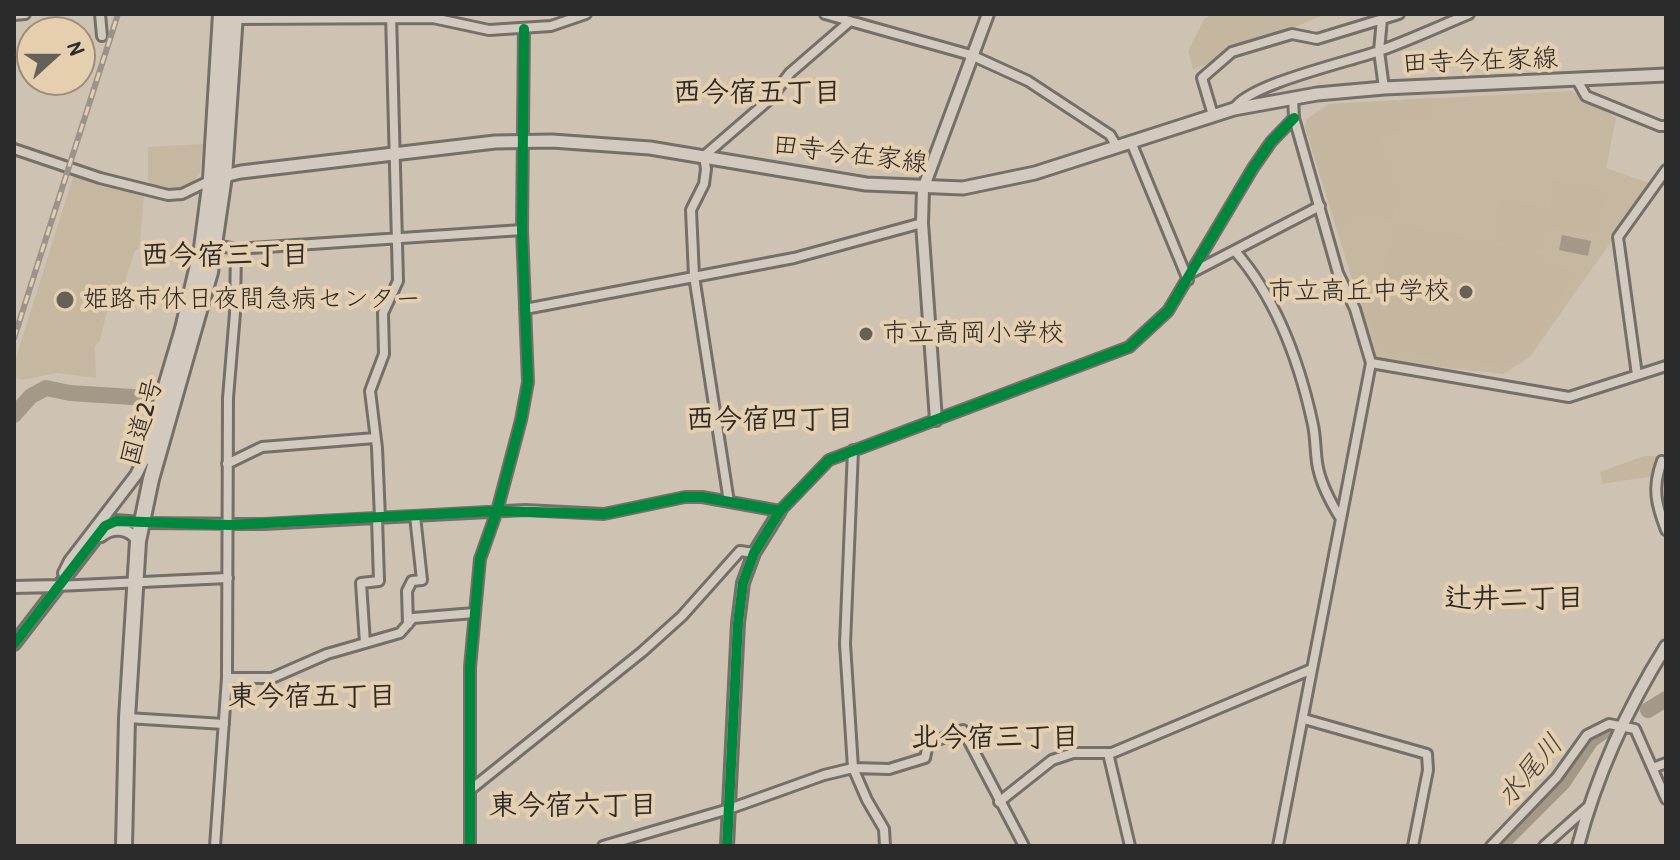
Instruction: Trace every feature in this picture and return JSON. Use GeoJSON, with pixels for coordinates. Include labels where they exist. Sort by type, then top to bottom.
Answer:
{"type":"FeatureCollection","features":[{"type":"Feature","properties":{"kind":"highway","name":"国道2号"},"geometry":{"type":"LineString","coordinates":[[124,846],[133,582],[138,541],[204,297],[215,245],[230,16]]}},
{"type":"Feature","properties":{"kind":"highway","name":"国道2号"},"geometry":{"type":"LineString","coordinates":[[145,457],[193,289],[218,178]]}},
{"type":"Feature","properties":{"kind":"main road","name":"田寺今在家線"},"geometry":{"type":"LineString","coordinates":[[218,178],[495,142],[523,142],[596,143],[704,156],[866,184],[923,189],[963,188],[1011,180],[1213,115],[1293,98],[1384,88],[1666,75]]}},
{"type":"Feature","properties":{"kind":"street"},"geometry":{"type":"LineString","coordinates":[[14,15],[25,14]]}},
{"type":"Feature","properties":{"kind":"street"},"geometry":{"type":"LineString","coordinates":[[100,14],[102,36]]}},
{"type":"Feature","properties":{"kind":"street"},"geometry":{"type":"LineString","coordinates":[[230,16],[433,18],[489,30],[551,26],[586,14]]}},
{"type":"Feature","properties":{"kind":"street"},"geometry":{"type":"LineString","coordinates":[[825,14],[971,55],[1028,81],[1110,135],[1117,147]]}},
{"type":"Feature","properties":{"kind":"street"},"geometry":{"type":"LineString","coordinates":[[936,420],[922,223],[923,189],[988,14]]}},
{"type":"Feature","properties":{"kind":"street"},"geometry":{"type":"LineString","coordinates":[[1213,115],[1202,78],[1232,52],[1292,34],[1317,39],[1399,14]]}},
{"type":"Feature","properties":{"kind":"street"},"geometry":{"type":"LineString","coordinates":[[1234,109],[1238,101],[1272,86],[1379,51],[1469,14]]}},
{"type":"Feature","properties":{"kind":"street"},"geometry":{"type":"LineString","coordinates":[[365,643],[361,583],[379,581],[379,518],[370,391],[384,354],[383,313],[398,281],[391,16]]}},
{"type":"Feature","properties":{"kind":"street"},"geometry":{"type":"LineString","coordinates":[[1382,19],[1379,51],[1384,88]]}},
{"type":"Feature","properties":{"kind":"street"},"geometry":{"type":"LineString","coordinates":[[729,502],[694,276],[691,210],[704,184],[704,156],[770,99],[790,73],[849,22]]}},
{"type":"Feature","properties":{"kind":"street"},"geometry":{"type":"LineString","coordinates":[[470,846],[470,667],[480,559],[497,511],[528,382],[522,230],[524,29]]}},
{"type":"Feature","properties":{"kind":"street"},"geometry":{"type":"LineString","coordinates":[[1577,80],[1586,96],[1666,126]]}},
{"type":"Feature","properties":{"kind":"street"},"geometry":{"type":"LineString","coordinates":[[1278,846],[1371,363],[1355,309],[1338,273],[1294,118],[1293,98]]}},
{"type":"Feature","properties":{"kind":"street"},"geometry":{"type":"LineString","coordinates":[[727,846],[738,623],[743,583],[754,553],[780,511],[829,460],[1129,347],[1168,311],[1253,168],[1271,142],[1294,118]]}},
{"type":"Feature","properties":{"kind":"street"},"geometry":{"type":"LineString","coordinates":[[1131,142],[1190,276]]}},
{"type":"Feature","properties":{"kind":"street"},"geometry":{"type":"LineString","coordinates":[[14,149],[100,178],[168,195],[182,194],[218,178]]}},
{"type":"Feature","properties":{"kind":"street"},"geometry":{"type":"LineString","coordinates":[[1637,375],[1618,237],[1666,170]]}},
{"type":"Feature","properties":{"kind":"street"},"geometry":{"type":"LineString","coordinates":[[1190,276],[1320,206]]}},
{"type":"Feature","properties":{"kind":"street"},"geometry":{"type":"LineString","coordinates":[[525,309],[794,258],[922,223]]}},
{"type":"Feature","properties":{"kind":"street"},"geometry":{"type":"LineString","coordinates":[[215,245],[236,249],[522,230]]}},
{"type":"Feature","properties":{"kind":"street"},"geometry":{"type":"LineString","coordinates":[[215,846],[227,678],[227,464],[236,249]]}},
{"type":"Feature","properties":{"kind":"street"},"geometry":{"type":"LineString","coordinates":[[1235,251],[1255,275],[1299,370],[1314,428],[1318,468],[1327,495],[1341,520]]}},
{"type":"Feature","properties":{"kind":"street"},"geometry":{"type":"LineString","coordinates":[[1371,363],[1569,397],[1666,366]]}},
{"type":"Feature","properties":{"kind":"street"},"geometry":{"type":"LineString","coordinates":[[227,464],[262,447],[375,438]]}},
{"type":"Feature","properties":{"kind":"street"},"geometry":{"type":"LineString","coordinates":[[853,450],[845,644],[853,768],[884,829],[885,846]]}},
{"type":"Feature","properties":{"kind":"street"},"geometry":{"type":"LineString","coordinates":[[57,586],[70,561],[136,475],[145,457]]}},
{"type":"Feature","properties":{"kind":"street"},"geometry":{"type":"LineString","coordinates":[[1666,463],[1662,461],[1655,481],[1658,509],[1666,530]]}},
{"type":"Feature","properties":{"kind":"street"},"geometry":{"type":"LineString","coordinates":[[14,644],[105,526],[112,522],[229,525],[497,511],[604,514],[685,497],[702,497],[780,511]]}},
{"type":"Feature","properties":{"kind":"street"},"geometry":{"type":"LineString","coordinates":[[408,624],[407,591],[412,581],[422,580],[415,516]]}},
{"type":"Feature","properties":{"kind":"street"},"geometry":{"type":"LineString","coordinates":[[93,543],[105,532],[117,529],[131,533],[138,541]]}},
{"type":"Feature","properties":{"kind":"street"},"geometry":{"type":"LineString","coordinates":[[470,790],[642,652],[682,616],[740,551],[754,553]]}},
{"type":"Feature","properties":{"kind":"street"},"geometry":{"type":"LineString","coordinates":[[14,587],[228,578]]}},
{"type":"Feature","properties":{"kind":"street"},"geometry":{"type":"LineString","coordinates":[[227,678],[272,678],[327,654],[400,633],[413,618],[474,613]]}},
{"type":"Feature","properties":{"kind":"street"},"geometry":{"type":"LineString","coordinates":[[1578,846],[1623,725],[1666,646]]}},
{"type":"Feature","properties":{"kind":"street"},"geometry":{"type":"LineString","coordinates":[[999,802],[1052,760],[1073,753],[1108,753],[1312,669]]}},
{"type":"Feature","properties":{"kind":"street"},"geometry":{"type":"LineString","coordinates":[[127,718],[224,724]]}},
{"type":"Feature","properties":{"kind":"street"},"geometry":{"type":"LineString","coordinates":[[1304,719],[1427,754],[1428,770],[1413,846]]}},
{"type":"Feature","properties":{"kind":"street"},"geometry":{"type":"LineString","coordinates":[[1491,846],[1557,777],[1587,735],[1609,724],[1635,729],[1666,799]]}},
{"type":"Feature","properties":{"kind":"street"},"geometry":{"type":"LineString","coordinates":[[603,846],[729,809],[824,775],[853,768],[889,769],[925,758],[928,744],[963,730],[1024,846]]}},
{"type":"Feature","properties":{"kind":"street"},"geometry":{"type":"LineString","coordinates":[[1108,753],[1130,846]]}},
{"type":"Feature","properties":{"kind":"street"},"geometry":{"type":"LineString","coordinates":[[1653,768],[1666,763]]}},
{"type":"Feature","properties":{"kind":"street"},"geometry":{"type":"LineString","coordinates":[[1544,846],[1591,805]]}},
{"type":"Feature","properties":{"kind":"shaded area"},"geometry":{"type":"Polygon","coordinates":[[[1213,14],[1326,14],[1193,70],[1188,51],[1204,19],[1213,14]]]}},
{"type":"Feature","properties":{"kind":"shaded area","name":"市立高丘中学校"},"geometry":{"type":"Polygon","coordinates":[[[1572,91],[1616,118],[1606,168],[1652,184],[1529,358],[1503,374],[1377,360],[1305,127],[1307,119],[1329,104],[1572,91]]]}},
{"type":"Feature","properties":{"kind":"shaded area"},"geometry":{"type":"Polygon","coordinates":[[[1432,98],[1434,116],[1405,115],[1395,132],[1378,137],[1398,196],[1391,219],[1355,212],[1345,224],[1336,226],[1305,127],[1307,119],[1329,104],[1432,98]]]}},
{"type":"Feature","properties":{"kind":"shaded area"},"geometry":{"type":"Polygon","coordinates":[[[203,144],[200,172],[194,181],[173,191],[153,187],[148,180],[148,147],[203,144]]]}},
{"type":"Feature","properties":{"kind":"shaded area"},"geometry":{"type":"Polygon","coordinates":[[[74,174],[144,196],[140,244],[135,250],[115,312],[107,311],[100,340],[95,346],[96,378],[56,373],[23,380],[14,377],[14,364],[74,174]]]}},
{"type":"Feature","properties":{"kind":"shaded area"},"geometry":{"type":"Polygon","coordinates":[[[1555,181],[1605,191],[1597,234],[1546,224],[1541,250],[1495,241],[1502,201],[1549,210],[1555,181]]]}},
{"type":"Feature","properties":{"kind":"shaded area"},"geometry":{"type":"Polygon","coordinates":[[[1395,224],[1540,254],[1546,264],[1574,272],[1526,352],[1503,364],[1383,349],[1359,280],[1383,285],[1395,224]]]}},
{"type":"Feature","properties":{"kind":"shaded area"},"geometry":{"type":"Polygon","coordinates":[[[1562,235],[1591,241],[1588,256],[1559,250],[1562,235]]]}},
{"type":"Feature","properties":{"kind":"shaded area"},"geometry":{"type":"Polygon","coordinates":[[[1644,456],[1660,456],[1654,476],[1602,484],[1600,472],[1644,456]]]}},
{"type":"Feature","properties":{"kind":"waterway"},"geometry":{"type":"LineString","coordinates":[[14,415],[31,396],[46,388],[70,393],[148,398]]}},
{"type":"Feature","properties":{"kind":"waterway","name":"水尾川"},"geometry":{"type":"LineString","coordinates":[[1648,710],[1666,699]]}},
{"type":"Feature","properties":{"kind":"waterway","name":"水尾川"},"geometry":{"type":"LineString","coordinates":[[1499,846],[1563,782],[1591,740],[1604,731]]}},
{"type":"Feature","properties":{"kind":"railway"},"geometry":{"type":"LineString","coordinates":[[14,338],[118,14]]}},
{"type":"Feature","properties":{"kind":"cycle path"},"geometry":{"type":"LineString","coordinates":[[470,846],[470,667],[480,559],[497,511],[528,382],[522,230],[524,29]]}},
{"type":"Feature","properties":{"kind":"cycle path"},"geometry":{"type":"LineString","coordinates":[[727,846],[738,623],[743,583],[754,553],[780,511],[829,460],[1129,347],[1168,311],[1253,168],[1271,142],[1294,118]]}},
{"type":"Feature","properties":{"kind":"cycle path"},"geometry":{"type":"LineString","coordinates":[[14,644],[105,526],[116,521],[229,525],[497,511],[604,514],[685,497],[702,497],[780,511]]}},
{"type":"Feature","properties":{"kind":"place","name":"市立高丘中学校"},"geometry":{"type":"Point","coordinates":[1466,292]}},
{"type":"Feature","properties":{"kind":"place","name":"姫路市休日夜間急病センター"},"geometry":{"type":"Point","coordinates":[65,300]}},
{"type":"Feature","properties":{"kind":"place","name":"市立高岡小学校"},"geometry":{"type":"Point","coordinates":[866,334]}},
{"type":"Feature","properties":{"kind":"district","name":"西今宿五丁目"},"geometry":{"type":"Point","coordinates":[757,94]}},
{"type":"Feature","properties":{"kind":"district","name":"西今宿三丁目"},"geometry":{"type":"Point","coordinates":[225,257]}},
{"type":"Feature","properties":{"kind":"district","name":"西今宿四丁目"},"geometry":{"type":"Point","coordinates":[770,421]}},
{"type":"Feature","properties":{"kind":"district","name":"辻井二丁目"},"geometry":{"type":"Point","coordinates":[1514,600]}},
{"type":"Feature","properties":{"kind":"district","name":"東今宿五丁目"},"geometry":{"type":"Point","coordinates":[312,698]}},
{"type":"Feature","properties":{"kind":"district","name":"北今宿三丁目"},"geometry":{"type":"Point","coordinates":[995,739]}},
{"type":"Feature","properties":{"kind":"district","name":"東今宿六丁目"},"geometry":{"type":"Point","coordinates":[573,807]}}]}
